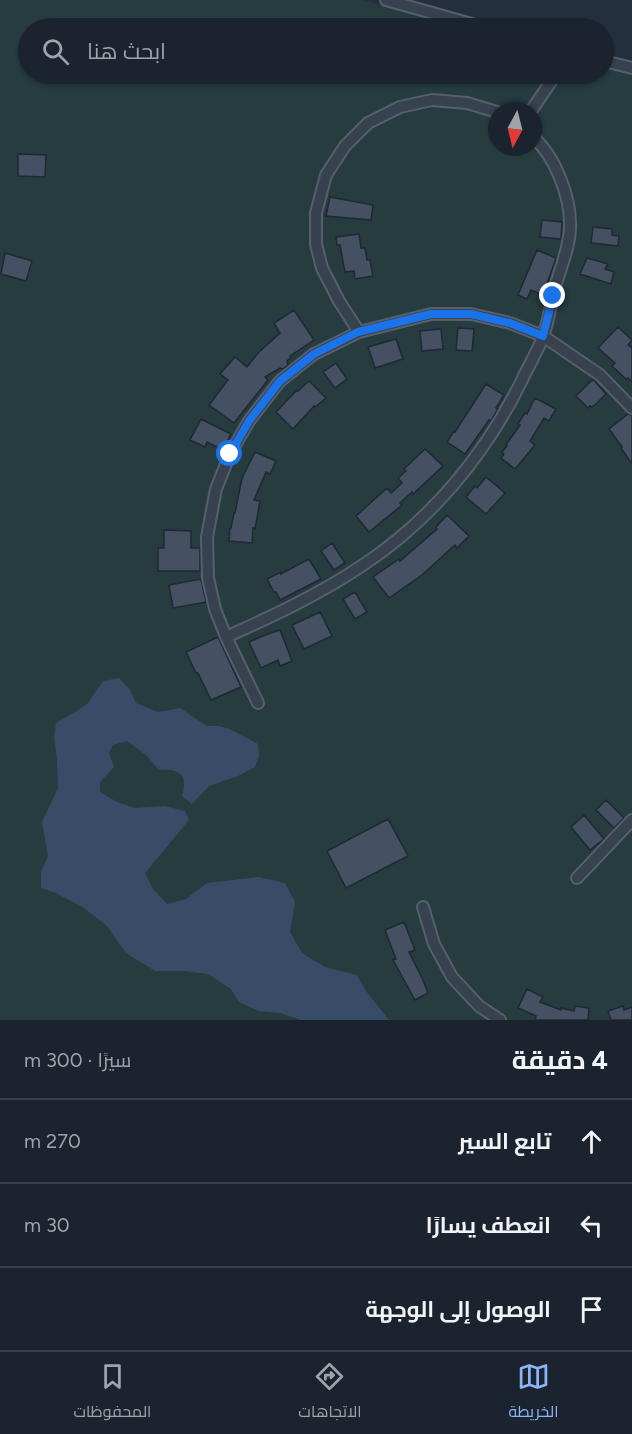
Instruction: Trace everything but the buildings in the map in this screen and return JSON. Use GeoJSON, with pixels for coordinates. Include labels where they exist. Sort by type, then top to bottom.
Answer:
{"type":"FeatureCollection","features":[{"type":"Feature","properties":{"kind":"street"},"geometry":{"type":"LineString","coordinates":[[386,0],[450,18]]}},
{"type":"Feature","properties":{"kind":"street"},"geometry":{"type":"LineString","coordinates":[[614,64],[632,68]]}},
{"type":"Feature","properties":{"kind":"street"},"geometry":{"type":"LineString","coordinates":[[537,102],[549,84]]}},
{"type":"Feature","properties":{"kind":"street"},"geometry":{"type":"LineString","coordinates":[[358,332],[322,268],[316,244],[316,213],[326,175],[345,146],[368,123],[400,108],[432,100],[467,103],[488,109]]}},
{"type":"Feature","properties":{"kind":"street"},"geometry":{"type":"LineString","coordinates":[[226,637],[325,589],[364,565],[410,530],[443,497],[474,460],[506,412],[543,336],[570,227],[567,197],[555,165],[542,146]]}},
{"type":"Feature","properties":{"kind":"street"},"geometry":{"type":"LineString","coordinates":[[258,703],[215,609],[208,578],[207,537],[216,489],[230,454],[249,421],[280,381],[314,354],[358,332],[431,314],[471,314],[510,323],[543,336],[600,375],[632,408]]}},
{"type":"Feature","properties":{"kind":"street"},"geometry":{"type":"LineString","coordinates":[[577,878],[632,820]]}},
{"type":"Feature","properties":{"kind":"street"},"geometry":{"type":"LineString","coordinates":[[423,908],[434,944],[452,977],[479,1006],[500,1020]]}},
{"type":"Feature","properties":{"kind":"green space"},"geometry":{"type":"Polygon","coordinates":[[[0,0],[363,0],[429,18],[18,18],[18,84],[614,84],[614,70],[632,75],[632,1020],[0,1020],[0,0]]]}},
{"type":"Feature","properties":{"kind":"water"},"geometry":{"type":"Polygon","coordinates":[[[119,678],[130,690],[136,703],[158,712],[180,708],[207,726],[230,729],[258,744],[259,756],[255,767],[238,776],[209,786],[192,804],[182,796],[184,783],[181,774],[172,770],[159,770],[146,755],[127,741],[113,745],[109,753],[114,767],[100,782],[100,792],[117,802],[135,808],[165,806],[185,811],[189,820],[145,873],[153,889],[167,904],[186,899],[207,883],[259,877],[285,883],[295,902],[290,932],[302,953],[325,967],[357,975],[366,991],[389,1020],[301,1020],[280,1013],[259,1011],[239,1002],[231,989],[208,974],[155,971],[126,953],[107,926],[84,908],[41,888],[41,872],[48,856],[42,822],[58,788],[54,737],[56,723],[88,703],[103,681],[119,678]]]}},
{"type":"Feature","properties":{"kind":"route"},"geometry":{"type":"LineString","coordinates":[[230,454],[249,421],[280,381],[314,354],[358,332],[431,314],[471,314],[510,323],[543,336],[553,296]]}}]}
